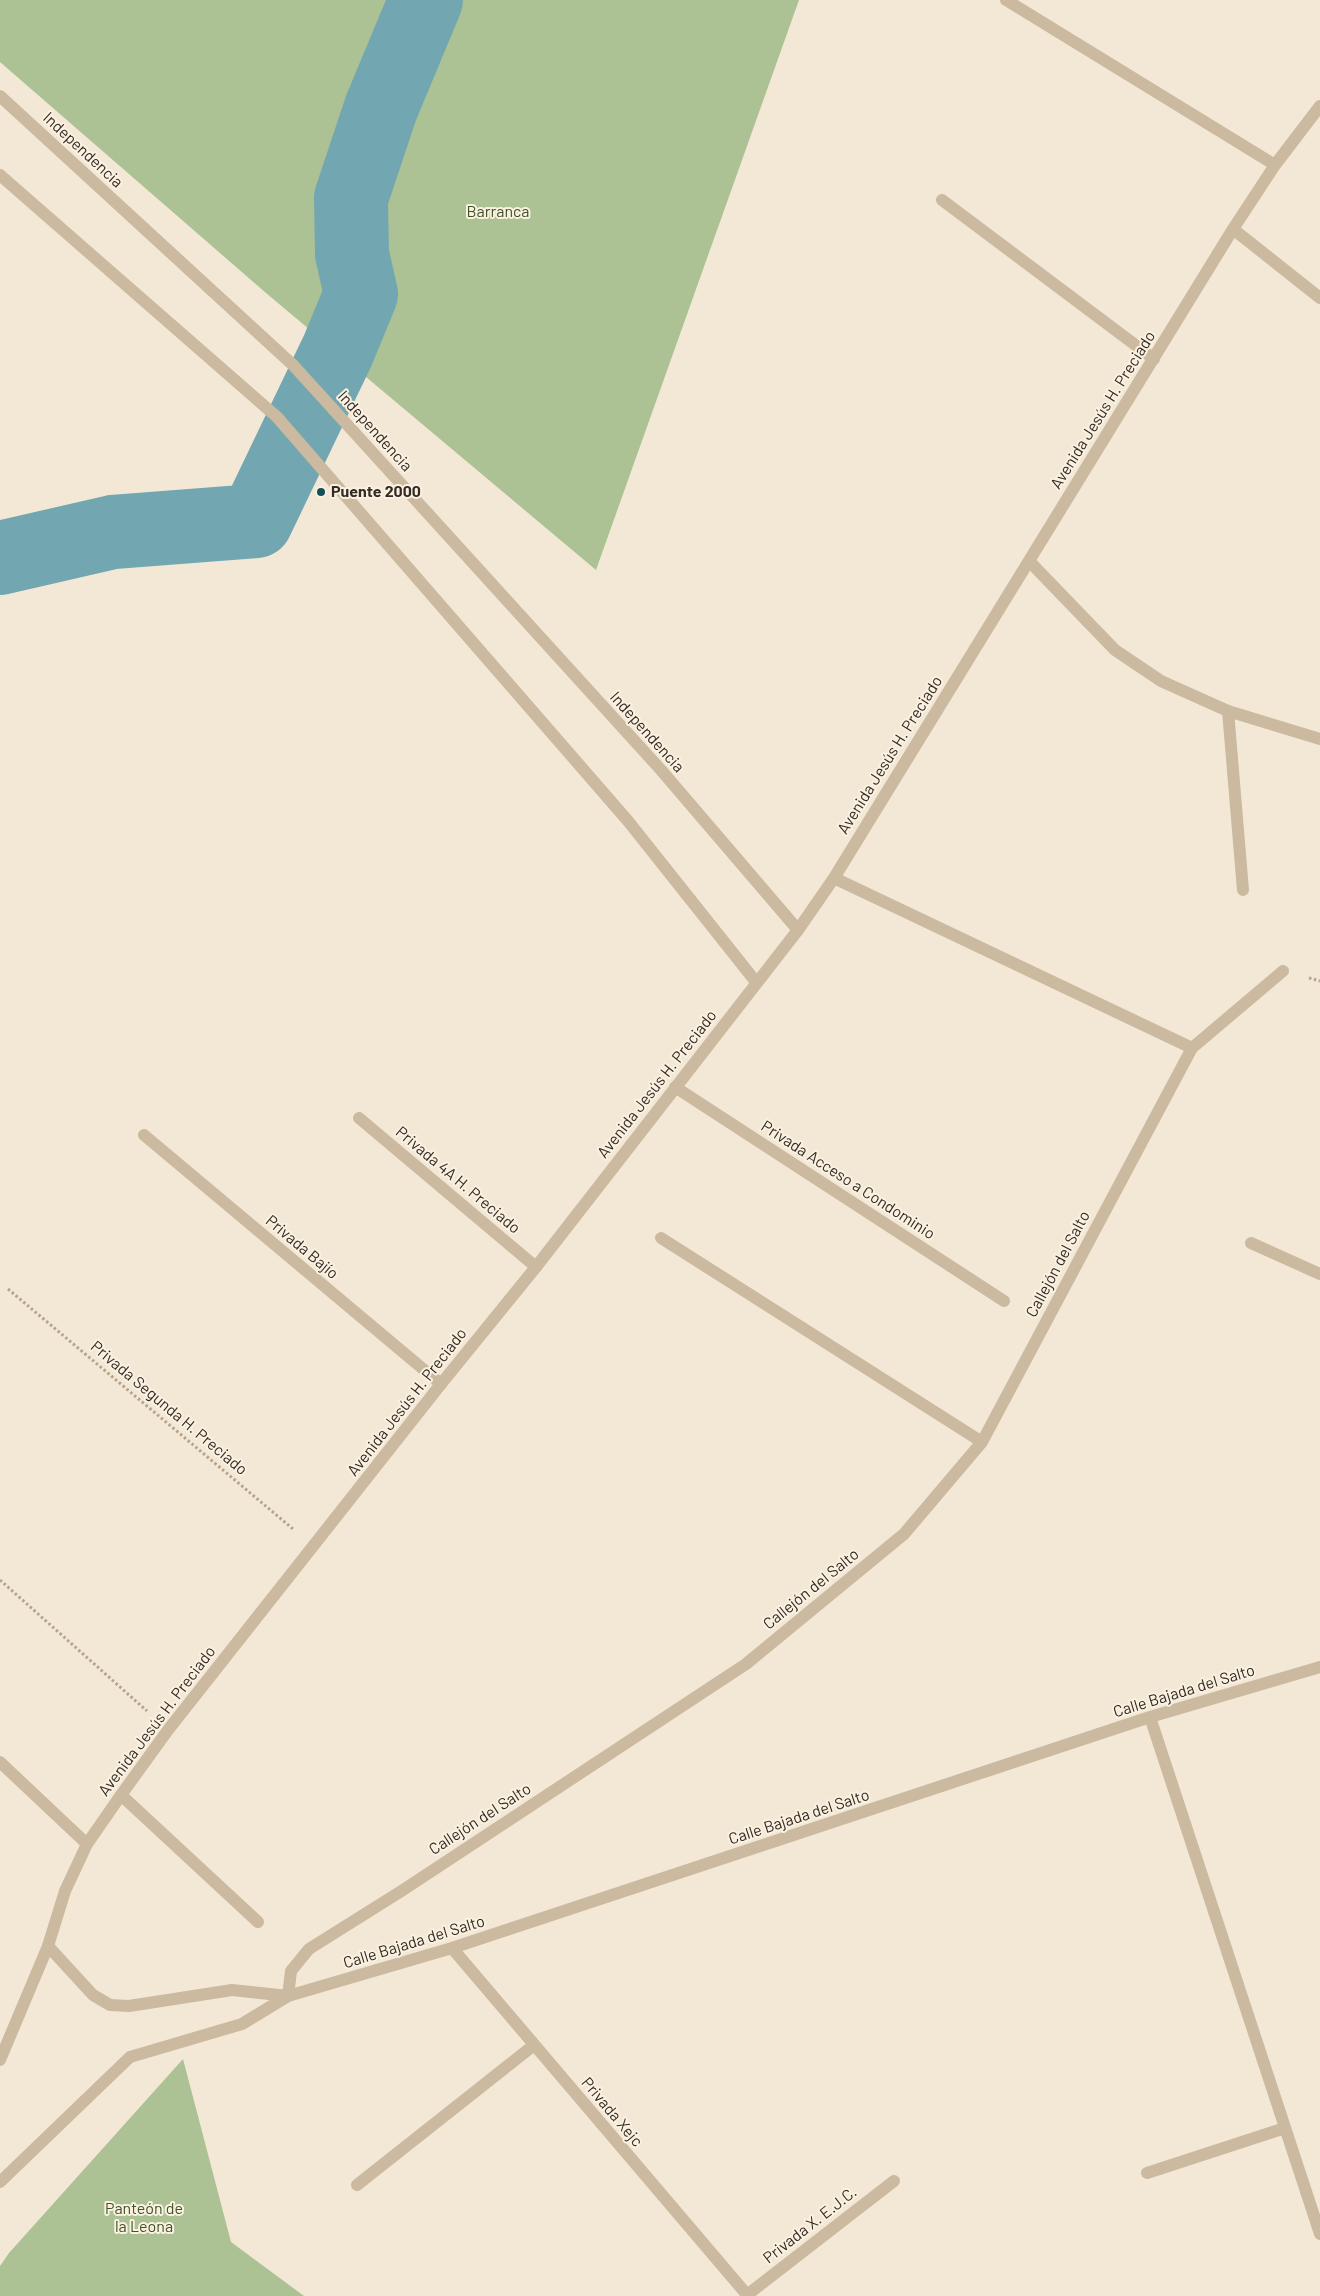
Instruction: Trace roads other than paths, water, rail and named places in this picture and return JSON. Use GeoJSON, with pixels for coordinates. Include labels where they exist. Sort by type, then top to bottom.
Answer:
{"type":"FeatureCollection","features":[{"type":"Feature","properties":{"kind":"street"},"geometry":{"type":"LineString","coordinates":[[1006,0],[1274,165]]}},
{"type":"Feature","properties":{"kind":"street","name":"Independencia"},"geometry":{"type":"LineString","coordinates":[[0,96],[293,365],[661,770],[798,930]]}},
{"type":"Feature","properties":{"kind":"street","name":"Avenida Jesús H. Preciado"},"geometry":{"type":"LineString","coordinates":[[0,2060],[48,1946],[65,1890],[87,1844],[168,1730],[314,1547],[440,1384],[536,1267],[798,930],[834,878],[1274,165],[1320,106]]}},
{"type":"Feature","properties":{"kind":"street"},"geometry":{"type":"LineString","coordinates":[[0,175],[277,417],[628,821],[756,982]]}},
{"type":"Feature","properties":{"kind":"street"},"geometry":{"type":"LineString","coordinates":[[942,200],[1154,359]]}},
{"type":"Feature","properties":{"kind":"street"},"geometry":{"type":"LineString","coordinates":[[1233,230],[1320,298]]}},
{"type":"Feature","properties":{"kind":"street"},"geometry":{"type":"LineString","coordinates":[[1029,561],[1115,650],[1160,681],[1228,711],[1320,739]]}},
{"type":"Feature","properties":{"kind":"street"},"geometry":{"type":"LineString","coordinates":[[1228,711],[1243,890]]}},
{"type":"Feature","properties":{"kind":"street"},"geometry":{"type":"LineString","coordinates":[[834,878],[1192,1048]]}},
{"type":"Feature","properties":{"kind":"street","name":"Callejón del Salto"},"geometry":{"type":"LineString","coordinates":[[288,1996],[291,1971],[309,1949],[746,1664],[904,1534],[982,1442],[1192,1048],[1283,971]]}},
{"type":"Feature","properties":{"kind":"street","name":"Privada Acceso a Condominio"},"geometry":{"type":"LineString","coordinates":[[675,1087],[1004,1301]]}},
{"type":"Feature","properties":{"kind":"street","name":"Privada 4A H. Preciado"},"geometry":{"type":"LineString","coordinates":[[360,1118],[536,1267]]}},
{"type":"Feature","properties":{"kind":"street","name":"Privada Bajío"},"geometry":{"type":"LineString","coordinates":[[144,1135],[440,1384]]}},
{"type":"Feature","properties":{"kind":"street"},"geometry":{"type":"LineString","coordinates":[[661,1238],[982,1442]]}},
{"type":"Feature","properties":{"kind":"street"},"geometry":{"type":"LineString","coordinates":[[1251,1243],[1320,1274]]}},
{"type":"Feature","properties":{"kind":"street","name":"Calle Bajada del Salto"},"geometry":{"type":"LineString","coordinates":[[0,2182],[130,2057],[242,2024],[288,1996],[452,1948],[1150,1718],[1320,1667]]}},
{"type":"Feature","properties":{"kind":"street"},"geometry":{"type":"LineString","coordinates":[[1150,1718],[1320,2234]]}},
{"type":"Feature","properties":{"kind":"street"},"geometry":{"type":"LineString","coordinates":[[0,1762],[87,1844]]}},
{"type":"Feature","properties":{"kind":"street"},"geometry":{"type":"LineString","coordinates":[[121,1795],[258,1922]]}},
{"type":"Feature","properties":{"kind":"street","name":"Calle Bajada del Salto"},"geometry":{"type":"LineString","coordinates":[[48,1946],[93,1995],[110,2005],[129,2006],[232,1990],[288,1996]]}},
{"type":"Feature","properties":{"kind":"street","name":"Privada Xejc"},"geometry":{"type":"LineString","coordinates":[[452,1948],[747,2295]]}},
{"type":"Feature","properties":{"kind":"street"},"geometry":{"type":"LineString","coordinates":[[357,2185],[534,2045]]}},
{"type":"Feature","properties":{"kind":"street"},"geometry":{"type":"LineString","coordinates":[[1147,2174],[1285,2128]]}},
{"type":"Feature","properties":{"kind":"street","name":"Privada X. E.J.C."},"geometry":{"type":"LineString","coordinates":[[747,2295],[894,2181]]}},
{"type":"Feature","properties":{"kind":"waterway"},"geometry":{"type":"LineString","coordinates":[[0,558],[113,532],[256,521],[338,350],[361,294],[352,254],[351,198],[381,108],[426,0]]}},
{"type":"Feature","properties":{"kind":"place","name":"Puente 2000"},"geometry":{"type":"Point","coordinates":[321,492]}},
{"type":"Feature","properties":{"kind":"park label","name":"Barranca"},"geometry":{"type":"Point","coordinates":[498,212]}},
{"type":"Feature","properties":{"kind":"park label","name":"Panteón de la Leona"},"geometry":{"type":"Point","coordinates":[144,2218]}}]}
